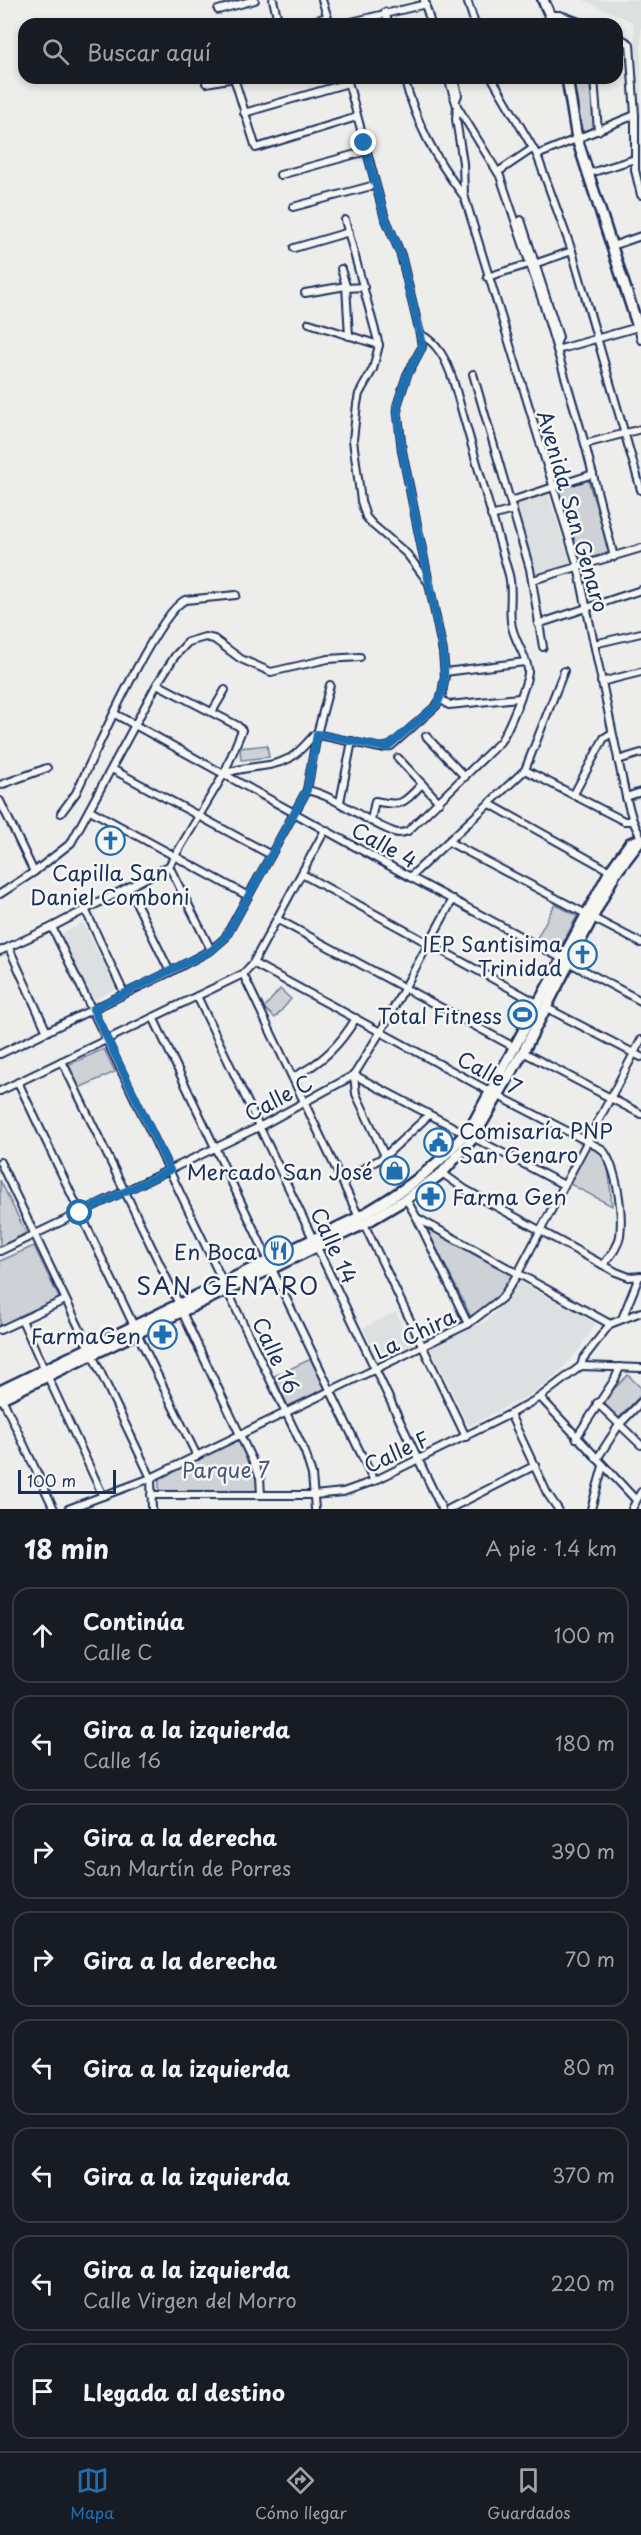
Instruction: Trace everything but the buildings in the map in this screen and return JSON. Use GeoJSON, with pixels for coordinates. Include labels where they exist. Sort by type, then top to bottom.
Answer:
{"type":"FeatureCollection","features":[{"type":"Feature","properties":{"kind":"street"},"geometry":{"type":"LineString","coordinates":[[218,10],[255,0]]}},
{"type":"Feature","properties":{"kind":"street"},"geometry":{"type":"LineString","coordinates":[[273,0],[278,18]]}},
{"type":"Feature","properties":{"kind":"street"},"geometry":{"type":"LineString","coordinates":[[322,0],[327,17],[324,18]]}},
{"type":"Feature","properties":{"kind":"street"},"geometry":{"type":"LineString","coordinates":[[467,0],[473,18]]}},
{"type":"Feature","properties":{"kind":"street"},"geometry":{"type":"LineString","coordinates":[[543,0],[551,18]]}},
{"type":"Feature","properties":{"kind":"street"},"geometry":{"type":"LineString","coordinates":[[364,18],[425,2],[429,18]]}},
{"type":"Feature","properties":{"kind":"street"},"geometry":{"type":"LineString","coordinates":[[385,12],[386,18]]}},
{"type":"Feature","properties":{"kind":"street"},"geometry":{"type":"LineString","coordinates":[[549,15],[568,18]]}},
{"type":"Feature","properties":{"kind":"street"},"geometry":{"type":"LineString","coordinates":[[623,40],[630,44],[635,115],[635,170],[641,195]]}},
{"type":"Feature","properties":{"kind":"street"},"geometry":{"type":"LineString","coordinates":[[236,84],[256,148],[357,117]]}},
{"type":"Feature","properties":{"kind":"street"},"geometry":{"type":"LineString","coordinates":[[244,113],[335,84]]}},
{"type":"Feature","properties":{"kind":"street"},"geometry":{"type":"LineString","coordinates":[[317,734],[380,748],[391,746],[436,706],[441,699],[445,672],[430,584],[402,451],[397,406],[407,375],[422,347],[420,334],[401,255],[384,215],[348,84]]}},
{"type":"Feature","properties":{"kind":"street"},"geometry":{"type":"LineString","coordinates":[[406,84],[421,127],[438,162],[464,195]]}},
{"type":"Feature","properties":{"kind":"street"},"geometry":{"type":"LineString","coordinates":[[453,84],[463,163],[464,195]]}},
{"type":"Feature","properties":{"kind":"street"},"geometry":{"type":"LineString","coordinates":[[495,84],[535,152],[572,251],[641,490]]}},
{"type":"Feature","properties":{"kind":"street"},"geometry":{"type":"LineString","coordinates":[[568,84],[577,139],[639,327],[641,340]]}},
{"type":"Feature","properties":{"kind":"street"},"geometry":{"type":"LineString","coordinates":[[594,84],[598,131]]}},
{"type":"Feature","properties":{"kind":"street"},"geometry":{"type":"LineString","coordinates":[[456,103],[498,172],[533,263]]}},
{"type":"Feature","properties":{"kind":"street"},"geometry":{"type":"LineString","coordinates":[[498,172],[535,152],[577,139],[635,115]]}},
{"type":"Feature","properties":{"kind":"street"},"geometry":{"type":"LineString","coordinates":[[280,175],[367,151]]}},
{"type":"Feature","properties":{"kind":"street"},"geometry":{"type":"LineString","coordinates":[[587,174],[635,159]]}},
{"type":"Feature","properties":{"kind":"street"},"geometry":{"type":"LineString","coordinates":[[293,207],[375,185]]}},
{"type":"Feature","properties":{"kind":"street","name":"Avenida San Genaro"},"geometry":{"type":"LineString","coordinates":[[464,195],[487,277],[578,567],[626,797],[641,839]]}},
{"type":"Feature","properties":{"kind":"street"},"geometry":{"type":"LineString","coordinates":[[345,220],[379,345],[374,369],[359,394],[357,404],[353,440],[361,501],[366,517],[419,567],[430,584]]}},
{"type":"Feature","properties":{"kind":"street"},"geometry":{"type":"LineString","coordinates":[[521,220],[585,444],[614,556]]}},
{"type":"Feature","properties":{"kind":"street"},"geometry":{"type":"LineString","coordinates":[[294,248],[349,232]]}},
{"type":"Feature","properties":{"kind":"street"},"geometry":{"type":"LineString","coordinates":[[612,246],[641,236]]}},
{"type":"Feature","properties":{"kind":"street"},"geometry":{"type":"LineString","coordinates":[[487,277],[572,251]]}},
{"type":"Feature","properties":{"kind":"street"},"geometry":{"type":"LineString","coordinates":[[341,269],[346,287],[349,336]]}},
{"type":"Feature","properties":{"kind":"street"},"geometry":{"type":"LineString","coordinates":[[305,293],[346,287],[364,287]]}},
{"type":"Feature","properties":{"kind":"street"},"geometry":{"type":"LineString","coordinates":[[309,323],[379,345]]}},
{"type":"Feature","properties":{"kind":"street"},"geometry":{"type":"LineString","coordinates":[[556,348],[639,327]]}},
{"type":"Feature","properties":{"kind":"street"},"geometry":{"type":"LineString","coordinates":[[307,790],[321,793],[340,802],[395,832],[402,834],[408,831],[500,742],[508,730],[528,675],[511,623],[512,587],[449,367],[435,344],[420,334]]}},
{"type":"Feature","properties":{"kind":"street"},"geometry":{"type":"LineString","coordinates":[[473,374],[533,580],[543,647]]}},
{"type":"Feature","properties":{"kind":"street"},"geometry":{"type":"LineString","coordinates":[[585,444],[641,429]]}},
{"type":"Feature","properties":{"kind":"street"},"geometry":{"type":"LineString","coordinates":[[511,501],[593,474]]}},
{"type":"Feature","properties":{"kind":"street"},"geometry":{"type":"LineString","coordinates":[[491,516],[513,510]]}},
{"type":"Feature","properties":{"kind":"street"},"geometry":{"type":"LineString","coordinates":[[533,580],[641,548]]}},
{"type":"Feature","properties":{"kind":"street"},"geometry":{"type":"LineString","coordinates":[[538,624],[641,590]]}},
{"type":"Feature","properties":{"kind":"street"},"geometry":{"type":"LineString","coordinates":[[61,813],[76,793],[149,647],[177,605],[185,600],[236,595]]}},
{"type":"Feature","properties":{"kind":"street"},"geometry":{"type":"LineString","coordinates":[[594,644],[641,633]]}},
{"type":"Feature","properties":{"kind":"street"},"geometry":{"type":"LineString","coordinates":[[0,894],[34,872],[71,843],[157,684],[181,648],[188,642],[205,637],[214,639],[241,659],[271,672],[328,659],[360,657]]}},
{"type":"Feature","properties":{"kind":"street"},"geometry":{"type":"LineString","coordinates":[[445,672],[525,662]]}},
{"type":"Feature","properties":{"kind":"street"},"geometry":{"type":"LineString","coordinates":[[410,877],[525,770],[564,671]]}},
{"type":"Feature","properties":{"kind":"street"},"geometry":{"type":"LineString","coordinates":[[601,682],[641,672]]}},
{"type":"Feature","properties":{"kind":"street"},"geometry":{"type":"LineString","coordinates":[[0,951],[170,866],[200,816],[224,774],[242,730],[157,684]]}},
{"type":"Feature","properties":{"kind":"street"},"geometry":{"type":"LineString","coordinates":[[0,1053],[170,972],[212,950],[225,938],[307,790],[317,734],[330,685]]}},
{"type":"Feature","properties":{"kind":"street"},"geometry":{"type":"LineString","coordinates":[[212,712],[225,690]]}},
{"type":"Feature","properties":{"kind":"street"},"geometry":{"type":"LineString","coordinates":[[441,699],[449,705],[519,698]]}},
{"type":"Feature","properties":{"kind":"street","name":"Calle 4"},"geometry":{"type":"LineString","coordinates":[[115,714],[641,1001]]}},
{"type":"Feature","properties":{"kind":"street"},"geometry":{"type":"LineString","coordinates":[[574,794],[604,738],[612,733]]}},
{"type":"Feature","properties":{"kind":"street"},"geometry":{"type":"LineString","coordinates":[[224,774],[232,770],[279,763],[291,758],[317,734]]}},
{"type":"Feature","properties":{"kind":"street"},"geometry":{"type":"LineString","coordinates":[[426,736],[465,777]]}},
{"type":"Feature","properties":{"kind":"street"},"geometry":{"type":"LineString","coordinates":[[340,802],[352,741]]}},
{"type":"Feature","properties":{"kind":"street"},"geometry":{"type":"LineString","coordinates":[[618,760],[641,753]]}},
{"type":"Feature","properties":{"kind":"street"},"geometry":{"type":"LineString","coordinates":[[398,758],[439,802]]}},
{"type":"Feature","properties":{"kind":"street"},"geometry":{"type":"LineString","coordinates":[[0,785],[47,768]]}},
{"type":"Feature","properties":{"kind":"street"},"geometry":{"type":"LineString","coordinates":[[112,769],[271,855]]}},
{"type":"Feature","properties":{"kind":"street"},"geometry":{"type":"LineString","coordinates":[[525,770],[624,821],[633,821]]}},
{"type":"Feature","properties":{"kind":"street"},"geometry":{"type":"LineString","coordinates":[[371,820],[375,801],[392,805],[404,804],[422,784]]}},
{"type":"Feature","properties":{"kind":"street"},"geometry":{"type":"LineString","coordinates":[[626,797],[641,792]]}},
{"type":"Feature","properties":{"kind":"street"},"geometry":{"type":"LineString","coordinates":[[0,801],[34,872]]}},
{"type":"Feature","properties":{"kind":"street"},"geometry":{"type":"LineString","coordinates":[[490,804],[610,871]]}},
{"type":"Feature","properties":{"kind":"street"},"geometry":{"type":"LineString","coordinates":[[90,810],[248,896]]}},
{"type":"Feature","properties":{"kind":"street"},"geometry":{"type":"LineString","coordinates":[[0,1091],[243,974],[253,963],[325,830]]}},
{"type":"Feature","properties":{"kind":"street"},"geometry":{"type":"LineString","coordinates":[[590,916],[610,871],[630,843],[641,839]]}},
{"type":"Feature","properties":{"kind":"street"},"geometry":{"type":"LineString","coordinates":[[519,1049],[537,1003],[566,960],[615,874],[641,839]]}},
{"type":"Feature","properties":{"kind":"street"},"geometry":{"type":"LineString","coordinates":[[449,842],[641,943]]}},
{"type":"Feature","properties":{"kind":"street"},"geometry":{"type":"LineString","coordinates":[[170,866],[212,950]]}},
{"type":"Feature","properties":{"kind":"street"},"geometry":{"type":"LineString","coordinates":[[302,874],[537,1003]]}},
{"type":"Feature","properties":{"kind":"street"},"geometry":{"type":"LineString","coordinates":[[129,888],[170,972]]}},
{"type":"Feature","properties":{"kind":"street","name":"Calle C"},"geometry":{"type":"LineString","coordinates":[[0,1251],[261,1126],[354,1075],[381,1031],[453,899]]}},
{"type":"Feature","properties":{"kind":"street"},"geometry":{"type":"LineString","coordinates":[[85,909],[124,993]]}},
{"type":"Feature","properties":{"kind":"street"},"geometry":{"type":"LineString","coordinates":[[277,919],[641,1114]]}},
{"type":"Feature","properties":{"kind":"street","name":"Calle 16"},"geometry":{"type":"LineString","coordinates":[[52,927],[305,1452],[312,1475],[315,1509]]}},
{"type":"Feature","properties":{"kind":"street"},"geometry":{"type":"LineString","coordinates":[[9,948],[47,1032]]}},
{"type":"Feature","properties":{"kind":"street"},"geometry":{"type":"LineString","coordinates":[[54,1509],[1,1396],[46,1372],[406,1199],[442,1173],[469,1136],[519,1049],[547,1008],[566,960]]}},
{"type":"Feature","properties":{"kind":"street","name":"Calle 7"},"geometry":{"type":"LineString","coordinates":[[253,963],[602,1149],[609,1157],[621,1210],[620,1238],[614,1251],[603,1265]]}},
{"type":"Feature","properties":{"kind":"street"},"geometry":{"type":"LineString","coordinates":[[243,974],[466,1437]]}},
{"type":"Feature","properties":{"kind":"street","name":"Calle 14"},"geometry":{"type":"LineString","coordinates":[[197,996],[442,1509]]}},
{"type":"Feature","properties":{"kind":"street"},"geometry":{"type":"LineString","coordinates":[[547,1008],[641,1057]]}},
{"type":"Feature","properties":{"kind":"street"},"geometry":{"type":"LineString","coordinates":[[153,1017],[374,1481]]}},
{"type":"Feature","properties":{"kind":"street"},"geometry":{"type":"LineString","coordinates":[[293,1077],[320,1062],[336,1048],[356,1018]]}},
{"type":"Feature","properties":{"kind":"street","name":"La Chira"},"geometry":{"type":"LineString","coordinates":[[68,1509],[151,1478],[332,1392],[468,1324],[502,1298],[517,1275],[641,1040]]}},
{"type":"Feature","properties":{"kind":"street"},"geometry":{"type":"LineString","coordinates":[[62,1061],[261,1477],[261,1495]]}},
{"type":"Feature","properties":{"kind":"street"},"geometry":{"type":"LineString","coordinates":[[354,1075],[564,1185]]}},
{"type":"Feature","properties":{"kind":"street"},"geometry":{"type":"LineString","coordinates":[[354,1075],[356,1095],[385,1156]]}},
{"type":"Feature","properties":{"kind":"street"},"geometry":{"type":"LineString","coordinates":[[18,1082],[197,1456]]}},
{"type":"Feature","properties":{"kind":"street"},"geometry":{"type":"LineString","coordinates":[[342,1181],[385,1156],[429,1115]]}},
{"type":"Feature","properties":{"kind":"street"},"geometry":{"type":"LineString","coordinates":[[361,1220],[432,1170],[469,1136]]}},
{"type":"Feature","properties":{"kind":"street"},"geometry":{"type":"LineString","coordinates":[[0,1162],[151,1478],[152,1509]]}},
{"type":"Feature","properties":{"kind":"street"},"geometry":{"type":"LineString","coordinates":[[442,1173],[465,1191],[603,1265],[629,1277],[640,1276],[622,1319]]}},
{"type":"Feature","properties":{"kind":"street"},"geometry":{"type":"LineString","coordinates":[[406,1199],[468,1324]]}},
{"type":"Feature","properties":{"kind":"street"},"geometry":{"type":"LineString","coordinates":[[417,1218],[517,1275],[610,1324],[641,1312]]}},
{"type":"Feature","properties":{"kind":"street"},"geometry":{"type":"LineString","coordinates":[[0,1330],[65,1300]]}},
{"type":"Feature","properties":{"kind":"street"},"geometry":{"type":"LineString","coordinates":[[22,1320],[103,1496]]}},
{"type":"Feature","properties":{"kind":"street","name":"Calle F"},"geometry":{"type":"LineString","coordinates":[[151,1495],[314,1495],[343,1492],[374,1481],[466,1437],[540,1397],[581,1366],[583,1359],[610,1324]]}},
{"type":"Feature","properties":{"kind":"street"},"geometry":{"type":"LineString","coordinates":[[581,1366],[641,1368]]}},
{"type":"Feature","properties":{"kind":"street"},"geometry":{"type":"LineString","coordinates":[[576,1438],[615,1379],[620,1367]]}},
{"type":"Feature","properties":{"kind":"street"},"geometry":{"type":"LineString","coordinates":[[540,1397],[636,1500]]}},
{"type":"Feature","properties":{"kind":"street"},"geometry":{"type":"LineString","coordinates":[[597,1459],[619,1425],[641,1402]]}},
{"type":"Feature","properties":{"kind":"street"},"geometry":{"type":"LineString","coordinates":[[597,1403],[641,1445]]}},
{"type":"Feature","properties":{"kind":"street"},"geometry":{"type":"LineString","coordinates":[[510,1414],[558,1509]]}},
{"type":"Feature","properties":{"kind":"street"},"geometry":{"type":"LineString","coordinates":[[449,1509],[536,1466]]}},
{"type":"Feature","properties":{"kind":"street"},"geometry":{"type":"LineString","coordinates":[[591,1509],[603,1466]]}},
{"type":"Feature","properties":{"kind":"street"},"geometry":{"type":"LineString","coordinates":[[632,1509],[641,1492]]}},
{"type":"Feature","properties":{"kind":"shaded area"},"geometry":{"type":"Polygon","coordinates":[[[583,0],[641,0],[641,132],[639,75],[633,22],[583,0]]]}},
{"type":"Feature","properties":{"kind":"shaded area"},"geometry":{"type":"Polygon","coordinates":[[[548,493],[571,564],[537,575],[516,504],[548,493]]]}},
{"type":"Feature","properties":{"kind":"shaded area"},"geometry":{"type":"Polygon","coordinates":[[[83,923],[116,989],[93,1000],[60,934],[83,923]]]}},
{"type":"Feature","properties":{"kind":"shaded area"},"geometry":{"type":"Polygon","coordinates":[[[520,1282],[596,1323],[578,1351],[559,1372],[533,1393],[469,1426],[430,1348],[488,1320],[520,1282]]]}},
{"type":"Feature","properties":{"kind":"shaded area"},"geometry":{"type":"Polygon","coordinates":[[[396,1312],[412,1346],[379,1362],[363,1328],[396,1312]]]}},
{"type":"Feature","properties":{"kind":"green space"},"geometry":{"type":"Polygon","coordinates":[[[574,84],[593,84],[597,128],[578,132],[574,84]]]}},
{"type":"Feature","properties":{"kind":"green space"},"geometry":{"type":"Polygon","coordinates":[[[588,480],[610,552],[579,561],[557,489],[588,480]]]}},
{"type":"Feature","properties":{"kind":"green space"},"geometry":{"type":"Polygon","coordinates":[[[267,745],[269,757],[241,760],[240,748],[267,745]]]}},
{"type":"Feature","properties":{"kind":"green space"},"geometry":{"type":"Polygon","coordinates":[[[555,904],[577,916],[559,950],[537,938],[555,904]]]}},
{"type":"Feature","properties":{"kind":"green space"},"geometry":{"type":"Polygon","coordinates":[[[280,989],[291,999],[275,1018],[264,1008],[280,989]]]}},
{"type":"Feature","properties":{"kind":"green space"},"geometry":{"type":"Polygon","coordinates":[[[104,1049],[115,1072],[79,1088],[68,1065],[104,1049]]]}},
{"type":"Feature","properties":{"kind":"green space"},"geometry":{"type":"Polygon","coordinates":[[[589,1143],[603,1156],[606,1163],[610,1178],[612,1206],[568,1183],[589,1143]]]}},
{"type":"Feature","properties":{"kind":"green space"},"geometry":{"type":"Polygon","coordinates":[[[0,1180],[26,1233],[0,1247],[0,1180]]]}},
{"type":"Feature","properties":{"kind":"green space"},"geometry":{"type":"Polygon","coordinates":[[[426,1227],[513,1275],[492,1304],[472,1319],[426,1227]]]}},
{"type":"Feature","properties":{"kind":"green space"},"geometry":{"type":"Polygon","coordinates":[[[34,1246],[60,1300],[0,1328],[0,1261],[34,1246]]]}},
{"type":"Feature","properties":{"kind":"green space"},"geometry":{"type":"Polygon","coordinates":[[[311,1359],[325,1389],[288,1406],[274,1376],[311,1359]]]}},
{"type":"Feature","properties":{"kind":"green space"},"geometry":{"type":"Polygon","coordinates":[[[628,1375],[641,1388],[641,1395],[619,1418],[602,1401],[628,1375]]]}},
{"type":"Feature","properties":{"kind":"green space","name":"Parque 7"},"geometry":{"type":"Polygon","coordinates":[[[239,1438],[259,1482],[258,1491],[161,1493],[159,1477],[239,1438]]]}},
{"type":"Feature","properties":{"kind":"place","name":"Capilla San Daniel Comboni"},"geometry":{"type":"Point","coordinates":[110,841]}},
{"type":"Feature","properties":{"kind":"place","name":"IEP Santisima Trinidad"},"geometry":{"type":"Point","coordinates":[583,955]}},
{"type":"Feature","properties":{"kind":"place","name":"Total Fitness"},"geometry":{"type":"Point","coordinates":[523,1015]}},
{"type":"Feature","properties":{"kind":"place","name":"Comisaría PNP San Genaro"},"geometry":{"type":"Point","coordinates":[438,1142]}},
{"type":"Feature","properties":{"kind":"place","name":"Mercado San José"},"geometry":{"type":"Point","coordinates":[394,1171]}},
{"type":"Feature","properties":{"kind":"place","name":"Farma Gen"},"geometry":{"type":"Point","coordinates":[431,1196]}},
{"type":"Feature","properties":{"kind":"place","name":"En Boca"},"geometry":{"type":"Point","coordinates":[278,1251]}},
{"type":"Feature","properties":{"kind":"place","name":"FarmaGen"},"geometry":{"type":"Point","coordinates":[162,1335]}},
{"type":"Feature","properties":{"kind":"district","name":"SAN GENARO"},"geometry":{"type":"Point","coordinates":[228,1285]}},
{"type":"Feature","properties":{"kind":"route"},"geometry":{"type":"LineString","coordinates":[[80,1213],[170,1170],[93,1009],[212,950],[225,938],[307,790],[317,734],[386,748],[436,706],[441,699],[445,676],[443,652],[402,451],[397,406],[407,375],[422,347],[401,255],[384,215],[364,143]]}}]}
